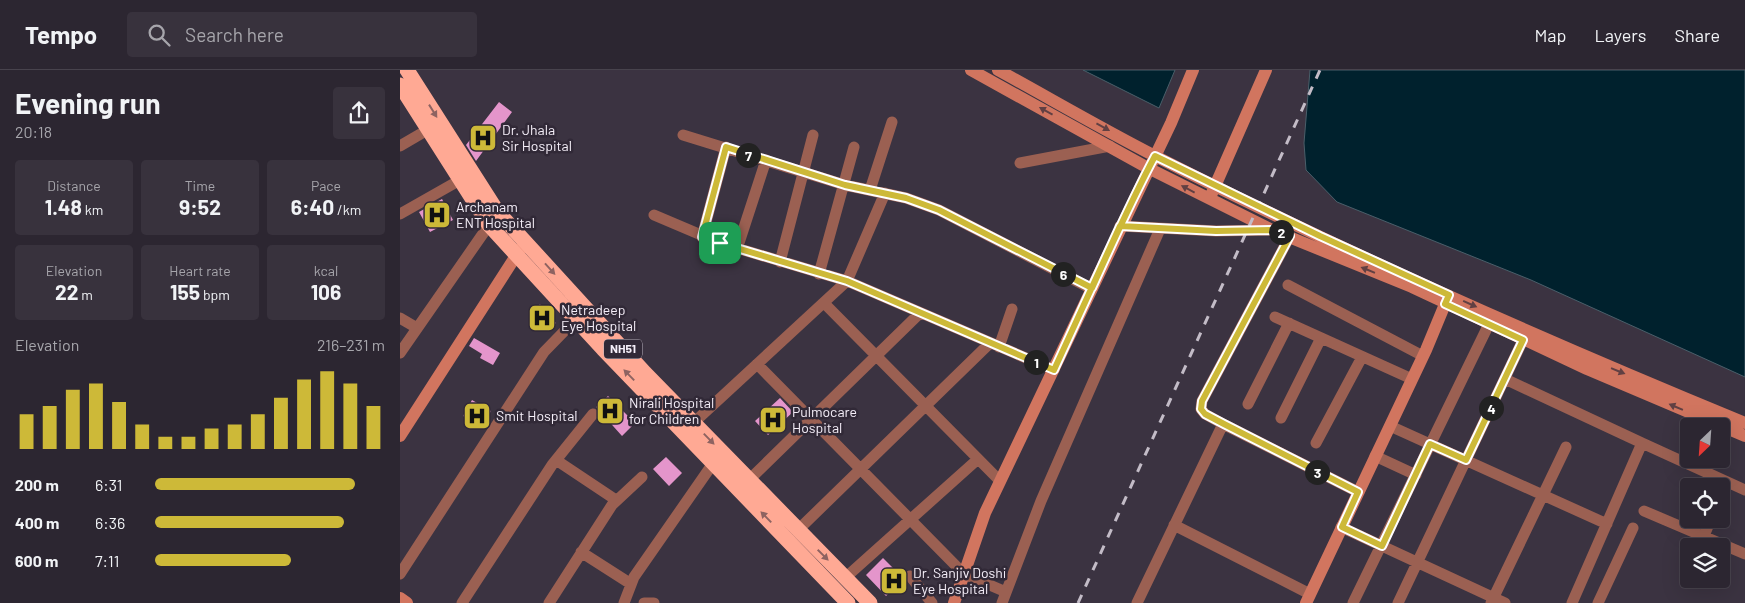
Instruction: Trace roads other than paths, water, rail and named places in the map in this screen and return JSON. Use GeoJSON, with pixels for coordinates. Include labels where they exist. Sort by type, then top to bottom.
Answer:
{"type":"FeatureCollection","features":[{"type":"Feature","properties":{"kind":"highway","name":"NH51"},"geometry":{"type":"LineString","coordinates":[[407,70],[486,195],[581,314]]}},
{"type":"Feature","properties":{"kind":"highway","name":"NH51"},"geometry":{"type":"LineString","coordinates":[[400,85],[489,225],[516,256],[581,314],[689,428],[748,480],[870,603]]}},
{"type":"Feature","properties":{"kind":"highway","name":"NH51"},"geometry":{"type":"LineString","coordinates":[[689,428],[714,462],[848,603]]}},
{"type":"Feature","properties":{"kind":"street"},"geometry":{"type":"LineString","coordinates":[[971,70],[1148,168],[1272,230],[1412,287],[1447,299],[1489,324],[1523,340],[1745,436]]}},
{"type":"Feature","properties":{"kind":"street"},"geometry":{"type":"LineString","coordinates":[[998,70],[1155,156],[1447,299],[1745,423]]}},
{"type":"Feature","properties":{"kind":"street"},"geometry":{"type":"LineString","coordinates":[[954,603],[985,513],[1054,370],[1120,226],[1172,123],[1193,70]]}},
{"type":"Feature","properties":{"kind":"street"},"geometry":{"type":"LineString","coordinates":[[1208,199],[1216,185],[1266,70]]}},
{"type":"Feature","properties":{"kind":"street"},"geometry":{"type":"LineString","coordinates":[[870,190],[892,122]]}},
{"type":"Feature","properties":{"kind":"street"},"geometry":{"type":"LineString","coordinates":[[400,146],[429,129]]}},
{"type":"Feature","properties":{"kind":"street"},"geometry":{"type":"LineString","coordinates":[[683,135],[804,173],[845,185],[906,198],[939,210],[1092,288]]}},
{"type":"Feature","properties":{"kind":"street"},"geometry":{"type":"LineString","coordinates":[[780,262],[813,136]]}},
{"type":"Feature","properties":{"kind":"street"},"geometry":{"type":"LineString","coordinates":[[1020,163],[1110,146]]}},
{"type":"Feature","properties":{"kind":"street"},"geometry":{"type":"LineString","coordinates":[[702,237],[726,147]]}},
{"type":"Feature","properties":{"kind":"street"},"geometry":{"type":"LineString","coordinates":[[819,274],[854,147]]}},
{"type":"Feature","properties":{"kind":"street"},"geometry":{"type":"LineString","coordinates":[[737,249],[766,160]]}},
{"type":"Feature","properties":{"kind":"street"},"geometry":{"type":"LineString","coordinates":[[400,214],[460,180]]}},
{"type":"Feature","properties":{"kind":"street"},"geometry":{"type":"LineString","coordinates":[[689,428],[847,281],[884,193]]}},
{"type":"Feature","properties":{"kind":"street"},"geometry":{"type":"LineString","coordinates":[[654,215],[702,237],[737,249],[847,281],[1054,370]]}},
{"type":"Feature","properties":{"kind":"street"},"geometry":{"type":"LineString","coordinates":[[400,353],[489,225]]}},
{"type":"Feature","properties":{"kind":"street"},"geometry":{"type":"LineString","coordinates":[[1120,226],[1160,229],[1272,230],[1303,228]]}},
{"type":"Feature","properties":{"kind":"street"},"geometry":{"type":"LineString","coordinates":[[1002,603],[1041,501],[1160,229]]}},
{"type":"Feature","properties":{"kind":"street"},"geometry":{"type":"LineString","coordinates":[[1290,236],[1202,401],[1201,409],[1205,414],[1358,492]]}},
{"type":"Feature","properties":{"kind":"street"},"geometry":{"type":"LineString","coordinates":[[400,436],[524,242]]}},
{"type":"Feature","properties":{"kind":"street"},"geometry":{"type":"LineString","coordinates":[[1288,286],[1423,356]]}},
{"type":"Feature","properties":{"kind":"street"},"geometry":{"type":"LineString","coordinates":[[1174,525],[1308,598],[1412,380],[1447,299]]}},
{"type":"Feature","properties":{"kind":"street"},"geometry":{"type":"LineString","coordinates":[[824,303],[1000,481]]}},
{"type":"Feature","properties":{"kind":"street"},"geometry":{"type":"LineString","coordinates":[[798,530],[995,345],[1012,309]]}},
{"type":"Feature","properties":{"kind":"street"},"geometry":{"type":"LineString","coordinates":[[748,480],[920,313]]}},
{"type":"Feature","properties":{"kind":"street"},"geometry":{"type":"LineString","coordinates":[[400,574],[544,352],[581,314]]}},
{"type":"Feature","properties":{"kind":"street"},"geometry":{"type":"LineString","coordinates":[[1275,317],[1412,380]]}},
{"type":"Feature","properties":{"kind":"street"},"geometry":{"type":"LineString","coordinates":[[400,318],[417,328]]}},
{"type":"Feature","properties":{"kind":"street"},"geometry":{"type":"LineString","coordinates":[[1248,404],[1289,323]]}},
{"type":"Feature","properties":{"kind":"street"},"geometry":{"type":"LineString","coordinates":[[1353,603],[1489,324]]}},
{"type":"Feature","properties":{"kind":"street"},"geometry":{"type":"LineString","coordinates":[[1281,418],[1321,338]]}},
{"type":"Feature","properties":{"kind":"street"},"geometry":{"type":"LineString","coordinates":[[1398,603],[1523,340]]}},
{"type":"Feature","properties":{"kind":"street"},"geometry":{"type":"LineString","coordinates":[[1316,443],[1362,357]]}},
{"type":"Feature","properties":{"kind":"street"},"geometry":{"type":"LineString","coordinates":[[757,364],[964,574],[1006,592]]}},
{"type":"Feature","properties":{"kind":"street"},"geometry":{"type":"LineString","coordinates":[[1504,379],[1717,478]]}},
{"type":"Feature","properties":{"kind":"street"},"geometry":{"type":"LineString","coordinates":[[462,603],[556,460],[593,414]]}},
{"type":"Feature","properties":{"kind":"street"},"geometry":{"type":"LineString","coordinates":[[1136,603],[1224,424]]}},
{"type":"Feature","properties":{"kind":"street"},"geometry":{"type":"LineString","coordinates":[[1390,426],[1607,524]]}},
{"type":"Feature","properties":{"kind":"street"},"geometry":{"type":"LineString","coordinates":[[1572,603],[1642,443]]}},
{"type":"Feature","properties":{"kind":"street"},"geometry":{"type":"LineString","coordinates":[[1492,600],[1566,447]]}},
{"type":"Feature","properties":{"kind":"street"},"geometry":{"type":"LineString","coordinates":[[1375,456],[1416,475]]}},
{"type":"Feature","properties":{"kind":"street"},"geometry":{"type":"LineString","coordinates":[[845,578],[978,459]]}},
{"type":"Feature","properties":{"kind":"street"},"geometry":{"type":"LineString","coordinates":[[556,460],[616,500]]}},
{"type":"Feature","properties":{"kind":"street"},"geometry":{"type":"LineString","coordinates":[[624,603],[631,584],[650,552],[714,462]]}},
{"type":"Feature","properties":{"kind":"street"},"geometry":{"type":"LineString","coordinates":[[549,603],[616,500],[642,477]]}},
{"type":"Feature","properties":{"kind":"street"},"geometry":{"type":"LineString","coordinates":[[1730,484],[1745,490]]}},
{"type":"Feature","properties":{"kind":"street"},"geometry":{"type":"LineString","coordinates":[[1644,511],[1745,554]]}},
{"type":"Feature","properties":{"kind":"street"},"geometry":{"type":"LineString","coordinates":[[1342,527],[1492,600],[1504,603]]}},
{"type":"Feature","properties":{"kind":"street"},"geometry":{"type":"LineString","coordinates":[[1598,603],[1633,528]]}},
{"type":"Feature","properties":{"kind":"street"},"geometry":{"type":"LineString","coordinates":[[1704,536],[1707,528]]}},
{"type":"Feature","properties":{"kind":"street"},"geometry":{"type":"LineString","coordinates":[[581,552],[631,584]]}},
{"type":"Feature","properties":{"kind":"street"},"geometry":{"type":"LineString","coordinates":[[910,576],[932,603]]}},
{"type":"Feature","properties":{"kind":"street"},"geometry":{"type":"LineString","coordinates":[[400,598],[407,603]]}},
{"type":"Feature","properties":{"kind":"street"},"geometry":{"type":"LineString","coordinates":[[644,603],[654,603]]}},
{"type":"Feature","properties":{"kind":"water"},"geometry":{"type":"Polygon","coordinates":[[[1083,70],[1175,70],[1159,108],[1083,70]]]}},
{"type":"Feature","properties":{"kind":"water"},"geometry":{"type":"Polygon","coordinates":[[[1310,70],[1745,70],[1745,377],[1531,280],[1337,202],[1306,170],[1304,143],[1310,70]]]}},
{"type":"Feature","properties":{"kind":"railway"},"geometry":{"type":"LineString","coordinates":[[1078,603],[1320,70]]}},
{"type":"Feature","properties":{"kind":"place","name":"Dr. Jhala Sir Hospital"},"geometry":{"type":"Point","coordinates":[483,138]}},
{"type":"Feature","properties":{"kind":"place","name":"Archanam ENT Hospital"},"geometry":{"type":"Point","coordinates":[437,215]}},
{"type":"Feature","properties":{"kind":"place","name":"Netradeep Eye Hospital"},"geometry":{"type":"Point","coordinates":[542,318]}},
{"type":"Feature","properties":{"kind":"place","name":"Nirali Hospital for Children"},"geometry":{"type":"Point","coordinates":[610,411]}},
{"type":"Feature","properties":{"kind":"place","name":"Smit Hospital"},"geometry":{"type":"Point","coordinates":[477,416]}},
{"type":"Feature","properties":{"kind":"place","name":"Pulmocare Hospital"},"geometry":{"type":"Point","coordinates":[773,420]}},
{"type":"Feature","properties":{"kind":"place","name":"Dr. Sanjiv Doshi Eye Hospital"},"geometry":{"type":"Point","coordinates":[894,581]}}]}
